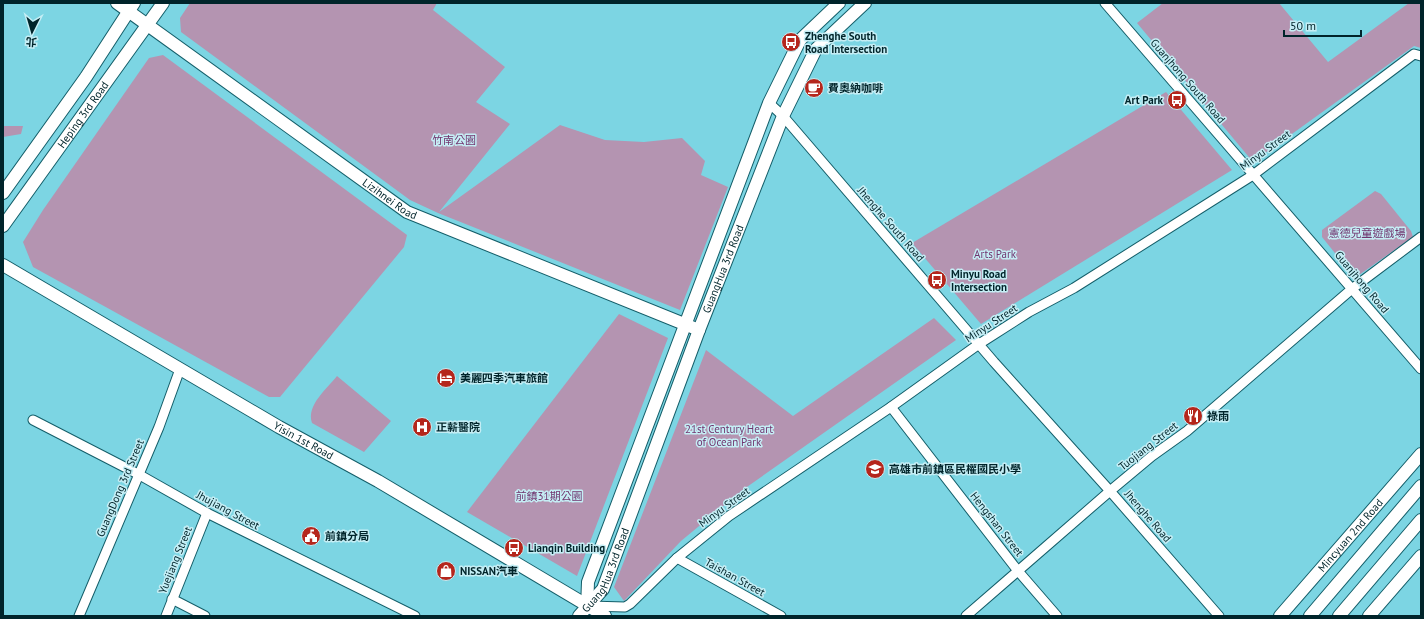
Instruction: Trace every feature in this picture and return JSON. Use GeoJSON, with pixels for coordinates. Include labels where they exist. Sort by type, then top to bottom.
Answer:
{"type":"FeatureCollection","features":[{"type":"Feature","properties":{"kind":"street","name":"Lizihnei Road"},"geometry":{"type":"LineString","coordinates":[[117,3],[132,7],[147,25],[407,212],[699,330]]}},
{"type":"Feature","properties":{"kind":"street","name":"Heping 3rd Road"},"geometry":{"type":"LineString","coordinates":[[3,226],[163,3]]}},
{"type":"Feature","properties":{"kind":"street","name":"GuangHua 3rd Road"},"geometry":{"type":"LineString","coordinates":[[587,611],[588,582],[769,103],[800,40],[839,3]]}},
{"type":"Feature","properties":{"kind":"street","name":"GuangHua 3rd Road"},"geometry":{"type":"LineString","coordinates":[[587,611],[604,589],[699,330],[783,116],[816,48],[865,3]]}},
{"type":"Feature","properties":{"kind":"street","name":"Guanjhong South Road"},"geometry":{"type":"LineString","coordinates":[[1105,3],[1253,175]]}},
{"type":"Feature","properties":{"kind":"street","name":"Heping 3rd Road"},"geometry":{"type":"LineString","coordinates":[[3,192],[86,77],[132,7]]}},
{"type":"Feature","properties":{"kind":"street","name":"Minyu Street"},"geometry":{"type":"LineString","coordinates":[[587,611],[625,607],[677,558],[728,516],[891,407],[979,344],[1029,312],[1074,288],[1253,175],[1418,55]]}},
{"type":"Feature","properties":{"kind":"street","name":"Jhenghe South Road"},"geometry":{"type":"LineString","coordinates":[[769,103],[783,116],[994,362]]}},
{"type":"Feature","properties":{"kind":"street","name":"Guanjhong Road"},"geometry":{"type":"LineString","coordinates":[[1253,175],[1353,288],[1421,369]]}},
{"type":"Feature","properties":{"kind":"street","name":"Tuojiang Street"},"geometry":{"type":"LineString","coordinates":[[966,616],[1110,491],[1152,456],[1186,431],[1353,288],[1421,237]]}},
{"type":"Feature","properties":{"kind":"street","name":"Yisin 1st Road"},"geometry":{"type":"LineString","coordinates":[[3,265],[279,427],[378,481],[587,611],[605,616]]}},
{"type":"Feature","properties":{"kind":"street","name":"Jhenghe Road"},"geometry":{"type":"LineString","coordinates":[[994,362],[1110,491],[1219,616]]}},
{"type":"Feature","properties":{"kind":"street","name":"GuangDong 3rd Street"},"geometry":{"type":"LineString","coordinates":[[79,616],[159,427],[180,369]]}},
{"type":"Feature","properties":{"kind":"street","name":"Hengshan Street"},"geometry":{"type":"LineString","coordinates":[[891,407],[1018,571],[1057,616]]}},
{"type":"Feature","properties":{"kind":"street","name":"Jhujiang Street"},"geometry":{"type":"LineString","coordinates":[[33,420],[138,474],[207,513],[415,616]]}},
{"type":"Feature","properties":{"kind":"street","name":"Mincyuan 2nd Road"},"geometry":{"type":"LineString","coordinates":[[1280,616],[1421,454]]}},
{"type":"Feature","properties":{"kind":"street","name":"Mincyuan 2nd Road"},"geometry":{"type":"LineString","coordinates":[[1310,616],[1421,486]]}},
{"type":"Feature","properties":{"kind":"street","name":"Yuejiang Street"},"geometry":{"type":"LineString","coordinates":[[166,616],[207,513]]}},
{"type":"Feature","properties":{"kind":"street"},"geometry":{"type":"LineString","coordinates":[[1339,616],[1421,520]]}},
{"type":"Feature","properties":{"kind":"street"},"geometry":{"type":"LineString","coordinates":[[1369,616],[1421,556]]}},
{"type":"Feature","properties":{"kind":"street","name":"Taishan Street"},"geometry":{"type":"LineString","coordinates":[[677,558],[781,616]]}},
{"type":"Feature","properties":{"kind":"street"},"geometry":{"type":"LineString","coordinates":[[172,599],[205,616]]}},
{"type":"Feature","properties":{"kind":"street"},"geometry":{"type":"LineString","coordinates":[[579,616],[587,611]]}},
{"type":"Feature","properties":{"kind":"green space","name":"竹南公園"},"geometry":{"type":"Polygon","coordinates":[[[190,3],[437,3],[433,10],[505,67],[476,102],[510,124],[439,212],[560,125],[605,140],[644,142],[682,138],[705,161],[701,175],[728,187],[680,310],[438,213],[410,200],[181,32],[180,18],[190,3]]]}},
{"type":"Feature","properties":{"kind":"green space"},"geometry":{"type":"Polygon","coordinates":[[[1163,3],[1279,3],[1328,62],[1409,3],[1421,3],[1421,48],[1414,46],[1253,162],[1137,23],[1163,3]]]}},
{"type":"Feature","properties":{"kind":"green space"},"geometry":{"type":"Polygon","coordinates":[[[163,55],[407,235],[404,247],[280,397],[269,397],[33,267],[23,242],[43,210],[149,58],[163,55]]]}},
{"type":"Feature","properties":{"kind":"green space","name":"Arts Park"},"geometry":{"type":"Polygon","coordinates":[[[1166,92],[1232,170],[981,324],[912,243],[1166,92]]]}},
{"type":"Feature","properties":{"kind":"green space"},"geometry":{"type":"Polygon","coordinates":[[[3,126],[23,126],[21,134],[3,137],[3,126]]]}},
{"type":"Feature","properties":{"kind":"green space","name":"憲德兒童遊戲場"},"geometry":{"type":"Polygon","coordinates":[[[1375,191],[1381,194],[1411,231],[1413,237],[1359,275],[1351,273],[1322,237],[1322,230],[1375,191]]]}},
{"type":"Feature","properties":{"kind":"green space","name":"前鎮31期公園"},"geometry":{"type":"Polygon","coordinates":[[[619,314],[668,338],[577,576],[467,512],[619,314]]]}},
{"type":"Feature","properties":{"kind":"green space","name":"21st Century Heart of Ocean Park"},"geometry":{"type":"Polygon","coordinates":[[[934,318],[956,340],[744,489],[681,541],[624,601],[614,587],[706,350],[793,416],[934,318]]]}},
{"type":"Feature","properties":{"kind":"green space"},"geometry":{"type":"Polygon","coordinates":[[[337,376],[391,421],[364,452],[312,423],[312,410],[318,398],[337,376]]]}},
{"type":"Feature","properties":{"kind":"place","name":"Zhenghe South Road Intersection"},"geometry":{"type":"Point","coordinates":[791,42]}},
{"type":"Feature","properties":{"kind":"place","name":"費奧納咖啡"},"geometry":{"type":"Point","coordinates":[814,88]}},
{"type":"Feature","properties":{"kind":"place","name":"Art Park"},"geometry":{"type":"Point","coordinates":[1177,100]}},
{"type":"Feature","properties":{"kind":"place","name":"Minyu Road Intersection"},"geometry":{"type":"Point","coordinates":[937,280]}},
{"type":"Feature","properties":{"kind":"place","name":"美麗四季汽車旅館"},"geometry":{"type":"Point","coordinates":[446,378]}},
{"type":"Feature","properties":{"kind":"place","name":"祿雨"},"geometry":{"type":"Point","coordinates":[1193,416]}},
{"type":"Feature","properties":{"kind":"place","name":"正薪醫院"},"geometry":{"type":"Point","coordinates":[422,427]}},
{"type":"Feature","properties":{"kind":"place","name":"高雄市前鎮區民權國民小學"},"geometry":{"type":"Point","coordinates":[875,469]}},
{"type":"Feature","properties":{"kind":"place","name":"前鎮分局"},"geometry":{"type":"Point","coordinates":[311,536]}},
{"type":"Feature","properties":{"kind":"place","name":"Lianqin Building"},"geometry":{"type":"Point","coordinates":[514,548]}},
{"type":"Feature","properties":{"kind":"place","name":"NISSAN汽車"},"geometry":{"type":"Point","coordinates":[446,571]}}]}
